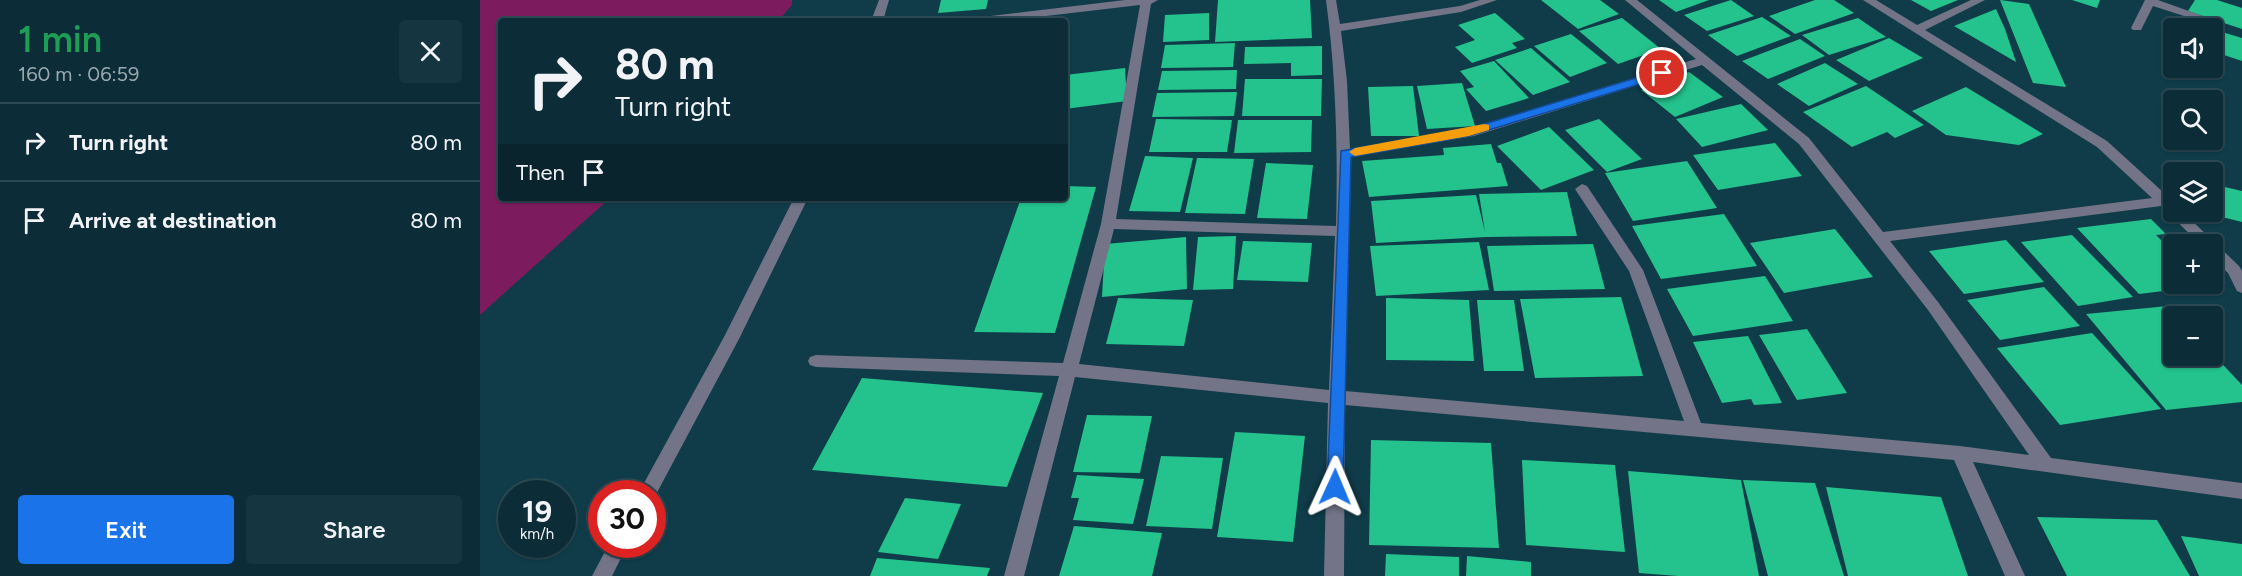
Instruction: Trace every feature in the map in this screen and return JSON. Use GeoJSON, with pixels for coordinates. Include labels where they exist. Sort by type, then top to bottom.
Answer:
{"type":"FeatureCollection","features":[{"type":"Feature","properties":{"kind":"street"},"geometry":{"type":"LineString","coordinates":[[878,18],[884,0]]}},
{"type":"Feature","properties":{"kind":"street"},"geometry":{"type":"LineString","coordinates":[[999,18],[1149,0],[1108,224],[1071,370],[1014,576]]}},
{"type":"Feature","properties":{"kind":"street"},"geometry":{"type":"LineString","coordinates":[[1331,0],[1336,28],[1345,154],[1336,397],[1334,576]]}},
{"type":"Feature","properties":{"kind":"street"},"geometry":{"type":"LineString","coordinates":[[1336,28],[1461,9],[1492,0]]}},
{"type":"Feature","properties":{"kind":"street"},"geometry":{"type":"LineString","coordinates":[[1630,0],[1804,141],[1933,306],[2046,465]]}},
{"type":"Feature","properties":{"kind":"street"},"geometry":{"type":"LineString","coordinates":[[1868,0],[2102,144],[2163,200]]}},
{"type":"Feature","properties":{"kind":"street"},"geometry":{"type":"LineString","coordinates":[[1916,30],[1980,0]]}},
{"type":"Feature","properties":{"kind":"street"},"geometry":{"type":"LineString","coordinates":[[2137,28],[2150,0],[2202,18]]}},
{"type":"Feature","properties":{"kind":"street"},"geometry":{"type":"LineString","coordinates":[[1345,154],[1469,132],[1705,60]]}},
{"type":"Feature","properties":{"kind":"street"},"geometry":{"type":"LineString","coordinates":[[1582,189],[1636,270],[1695,428]]}},
{"type":"Feature","properties":{"kind":"street"},"geometry":{"type":"LineString","coordinates":[[655,480],[731,339],[800,201]]}},
{"type":"Feature","properties":{"kind":"street"},"geometry":{"type":"LineString","coordinates":[[1880,237],[2163,208]]}},
{"type":"Feature","properties":{"kind":"street"},"geometry":{"type":"LineString","coordinates":[[2186,222],[2198,234]]}},
{"type":"Feature","properties":{"kind":"street"},"geometry":{"type":"LineString","coordinates":[[1108,224],[1342,231]]}},
{"type":"Feature","properties":{"kind":"street"},"geometry":{"type":"LineString","coordinates":[[2223,260],[2234,270],[2242,287]]}},
{"type":"Feature","properties":{"kind":"street"},"geometry":{"type":"LineString","coordinates":[[816,361],[1071,370],[1336,397],[1960,453],[2242,490]]}},
{"type":"Feature","properties":{"kind":"street"},"geometry":{"type":"LineString","coordinates":[[1960,453],[2015,576]]}},
{"type":"Feature","properties":{"kind":"street"},"geometry":{"type":"LineString","coordinates":[[602,576],[612,558]]}},
{"type":"Feature","properties":{"kind":"shaded area"},"geometry":{"type":"Polygon","coordinates":[[[480,0],[792,0],[792,5],[781,18],[498,18],[498,201],[607,201],[480,315],[480,0]]]}},
{"type":"Feature","properties":{"kind":"building"},"geometry":{"type":"Polygon","coordinates":[[[941,0],[988,0],[986,9],[938,13],[941,0]]]}},
{"type":"Feature","properties":{"kind":"building"},"geometry":{"type":"Polygon","coordinates":[[[1218,0],[1310,0],[1312,38],[1215,42],[1218,0]]]}},
{"type":"Feature","properties":{"kind":"building"},"geometry":{"type":"Polygon","coordinates":[[[1541,0],[1600,0],[1619,14],[1578,29],[1541,0]]]}},
{"type":"Feature","properties":{"kind":"building"},"geometry":{"type":"Polygon","coordinates":[[[1659,0],[1709,0],[1676,12],[1659,0]]]}},
{"type":"Feature","properties":{"kind":"building"},"geometry":{"type":"Polygon","coordinates":[[[1731,0],[1754,16],[1707,31],[1684,15],[1731,0]]]}},
{"type":"Feature","properties":{"kind":"building"},"geometry":{"type":"Polygon","coordinates":[[[1815,0],[1834,0],[1854,13],[1795,34],[1769,16],[1815,0]]]}},
{"type":"Feature","properties":{"kind":"building"},"geometry":{"type":"Polygon","coordinates":[[[1911,0],[1958,0],[1931,11],[1911,0]]]}},
{"type":"Feature","properties":{"kind":"building"},"geometry":{"type":"Polygon","coordinates":[[[2000,0],[2029,4],[2066,87],[2033,83],[2000,0]]]}},
{"type":"Feature","properties":{"kind":"building"},"geometry":{"type":"Polygon","coordinates":[[[2072,0],[2100,0],[2097,8],[2072,0]]]}},
{"type":"Feature","properties":{"kind":"building"},"geometry":{"type":"Polygon","coordinates":[[[2195,0],[2217,0],[2242,8],[2242,29],[2223,23],[2223,18],[2209,18],[2188,11],[2195,0]]]}},
{"type":"Feature","properties":{"kind":"building"},"geometry":{"type":"Polygon","coordinates":[[[1996,9],[2005,29],[2016,62],[1954,26],[1996,9]]]}},
{"type":"Feature","properties":{"kind":"building"},"geometry":{"type":"Polygon","coordinates":[[[1209,13],[1209,40],[1163,42],[1165,15],[1209,13]]]}},
{"type":"Feature","properties":{"kind":"building"},"geometry":{"type":"Polygon","coordinates":[[[1495,13],[1525,39],[1512,43],[1517,48],[1472,63],[1455,47],[1475,40],[1458,25],[1495,13]]]}},
{"type":"Feature","properties":{"kind":"building"},"geometry":{"type":"Polygon","coordinates":[[[1762,17],[1791,36],[1737,56],[1708,35],[1762,17]]]}},
{"type":"Feature","properties":{"kind":"building"},"geometry":{"type":"Polygon","coordinates":[[[1622,18],[1661,49],[1618,64],[1579,31],[1622,18]]]}},
{"type":"Feature","properties":{"kind":"building"},"geometry":{"type":"Polygon","coordinates":[[[1858,18],[1886,37],[1829,55],[1802,35],[1858,18]]]}},
{"type":"Feature","properties":{"kind":"building"},"geometry":{"type":"Polygon","coordinates":[[[2223,32],[2242,38],[2242,61],[2223,55],[2223,32]]]}},
{"type":"Feature","properties":{"kind":"building"},"geometry":{"type":"Polygon","coordinates":[[[1571,34],[1607,63],[1570,77],[1534,46],[1571,34]]]}},
{"type":"Feature","properties":{"kind":"building"},"geometry":{"type":"Polygon","coordinates":[[[1889,38],[1923,58],[1869,81],[1836,60],[1889,38]]]}},
{"type":"Feature","properties":{"kind":"building"},"geometry":{"type":"Polygon","coordinates":[[[1800,39],[1825,56],[1768,79],[1742,61],[1800,39]]]}},
{"type":"Feature","properties":{"kind":"building"},"geometry":{"type":"Polygon","coordinates":[[[1235,43],[1233,67],[1161,68],[1165,45],[1235,43]]]}},
{"type":"Feature","properties":{"kind":"building"},"geometry":{"type":"Polygon","coordinates":[[[1322,46],[1322,75],[1291,76],[1291,63],[1244,64],[1245,47],[1322,46]]]}},
{"type":"Feature","properties":{"kind":"building"},"geometry":{"type":"Polygon","coordinates":[[[1531,48],[1570,82],[1533,95],[1495,60],[1531,48]]]}},
{"type":"Feature","properties":{"kind":"building"},"geometry":{"type":"Polygon","coordinates":[[[1494,61],[1529,98],[1486,111],[1466,89],[1474,87],[1460,71],[1494,61]]]}},
{"type":"Feature","properties":{"kind":"building"},"geometry":{"type":"Polygon","coordinates":[[[1825,63],[1858,84],[1809,106],[1777,84],[1825,63]]]}},
{"type":"Feature","properties":{"kind":"building"},"geometry":{"type":"Polygon","coordinates":[[[1125,68],[1127,101],[1068,109],[1068,75],[1125,68]]]}},
{"type":"Feature","properties":{"kind":"building"},"geometry":{"type":"Polygon","coordinates":[[[1237,70],[1236,89],[1158,90],[1162,71],[1237,70]]]}},
{"type":"Feature","properties":{"kind":"building"},"geometry":{"type":"Polygon","coordinates":[[[1689,72],[1723,97],[1675,117],[1641,90],[1689,72]]]}},
{"type":"Feature","properties":{"kind":"building"},"geometry":{"type":"Polygon","coordinates":[[[1245,79],[1322,79],[1321,116],[1242,116],[1245,79]]]}},
{"type":"Feature","properties":{"kind":"building"},"geometry":{"type":"Polygon","coordinates":[[[1462,83],[1475,126],[1427,129],[1417,86],[1462,83]]]}},
{"type":"Feature","properties":{"kind":"building"},"geometry":{"type":"Polygon","coordinates":[[[1413,86],[1419,136],[1371,136],[1368,87],[1413,86]]]}},
{"type":"Feature","properties":{"kind":"building"},"geometry":{"type":"Polygon","coordinates":[[[1866,86],[1924,125],[1895,138],[1887,132],[1852,147],[1803,112],[1866,86]]]}},
{"type":"Feature","properties":{"kind":"building"},"geometry":{"type":"Polygon","coordinates":[[[1966,87],[2043,134],[2019,145],[1946,135],[1912,111],[1966,87]]]}},
{"type":"Feature","properties":{"kind":"building"},"geometry":{"type":"Polygon","coordinates":[[[1237,92],[1234,116],[1152,117],[1157,93],[1237,92]]]}},
{"type":"Feature","properties":{"kind":"building"},"geometry":{"type":"Polygon","coordinates":[[[1741,104],[1768,130],[1702,147],[1676,119],[1741,104]]]}},
{"type":"Feature","properties":{"kind":"building"},"geometry":{"type":"Polygon","coordinates":[[[1156,119],[1232,120],[1227,152],[1149,152],[1156,119]]]}},
{"type":"Feature","properties":{"kind":"building"},"geometry":{"type":"Polygon","coordinates":[[[1599,119],[1642,159],[1607,172],[1565,130],[1599,119]]]}},
{"type":"Feature","properties":{"kind":"building"},"geometry":{"type":"Polygon","coordinates":[[[1238,120],[1312,120],[1311,152],[1234,153],[1238,120]]]}},
{"type":"Feature","properties":{"kind":"building"},"geometry":{"type":"Polygon","coordinates":[[[1549,127],[1594,170],[1541,190],[1497,146],[1549,127]]]}},
{"type":"Feature","properties":{"kind":"building"},"geometry":{"type":"Polygon","coordinates":[[[1775,143],[1802,176],[1718,190],[1693,155],[1775,143]]]}},
{"type":"Feature","properties":{"kind":"building"},"geometry":{"type":"Polygon","coordinates":[[[1491,144],[1497,163],[1501,163],[1508,186],[1369,197],[1362,161],[1444,155],[1443,148],[1491,144]]]}},
{"type":"Feature","properties":{"kind":"building"},"geometry":{"type":"Polygon","coordinates":[[[1145,156],[1193,158],[1180,212],[1129,211],[1145,156]]]}},
{"type":"Feature","properties":{"kind":"building"},"geometry":{"type":"Polygon","coordinates":[[[1197,158],[1254,159],[1245,214],[1185,213],[1197,158]]]}},
{"type":"Feature","properties":{"kind":"building"},"geometry":{"type":"Polygon","coordinates":[[[1687,161],[1717,208],[1633,221],[1605,173],[1687,161]]]}},
{"type":"Feature","properties":{"kind":"building"},"geometry":{"type":"Polygon","coordinates":[[[1266,163],[1313,165],[1307,219],[1257,218],[1266,163]]]}},
{"type":"Feature","properties":{"kind":"building"},"geometry":{"type":"Polygon","coordinates":[[[1068,186],[1096,187],[1055,333],[974,332],[1020,201],[1068,201],[1068,186]]]}},
{"type":"Feature","properties":{"kind":"building"},"geometry":{"type":"Polygon","coordinates":[[[2223,187],[2242,191],[2242,222],[2223,217],[2223,187]]]}},
{"type":"Feature","properties":{"kind":"building"},"geometry":{"type":"Polygon","coordinates":[[[1567,192],[1577,236],[1486,237],[1376,243],[1371,201],[1476,195],[1485,232],[1479,194],[1567,192]]]}},
{"type":"Feature","properties":{"kind":"building"},"geometry":{"type":"Polygon","coordinates":[[[1724,214],[1757,266],[1661,279],[1632,226],[1724,214]]]}},
{"type":"Feature","properties":{"kind":"building"},"geometry":{"type":"Polygon","coordinates":[[[2151,219],[2166,234],[2156,235],[2163,242],[2163,291],[2139,294],[2077,228],[2151,219]]]}},
{"type":"Feature","properties":{"kind":"building"},"geometry":{"type":"Polygon","coordinates":[[[1835,229],[1873,277],[1784,293],[1750,243],[1835,229]]]}},
{"type":"Feature","properties":{"kind":"building"},"geometry":{"type":"Polygon","coordinates":[[[2072,235],[2133,297],[2078,306],[2021,242],[2072,235]]]}},
{"type":"Feature","properties":{"kind":"building"},"geometry":{"type":"Polygon","coordinates":[[[1236,236],[1233,289],[1193,290],[1198,237],[1236,236]]]}},
{"type":"Feature","properties":{"kind":"building"},"geometry":{"type":"Polygon","coordinates":[[[1186,237],[1187,289],[1102,297],[1105,244],[1186,237]]]}},
{"type":"Feature","properties":{"kind":"building"},"geometry":{"type":"Polygon","coordinates":[[[2006,240],[2044,282],[1964,294],[1929,251],[2006,240]]]}},
{"type":"Feature","properties":{"kind":"building"},"geometry":{"type":"Polygon","coordinates":[[[1243,241],[1312,243],[1308,282],[1237,280],[1243,241]]]}},
{"type":"Feature","properties":{"kind":"building"},"geometry":{"type":"Polygon","coordinates":[[[1479,242],[1489,290],[1376,296],[1370,246],[1479,242]]]}},
{"type":"Feature","properties":{"kind":"building"},"geometry":{"type":"Polygon","coordinates":[[[1593,244],[1605,289],[1494,291],[1487,246],[1593,244]]]}},
{"type":"Feature","properties":{"kind":"building"},"geometry":{"type":"Polygon","coordinates":[[[1765,276],[1793,321],[1693,336],[1667,289],[1765,276]]]}},
{"type":"Feature","properties":{"kind":"building"},"geometry":{"type":"Polygon","coordinates":[[[2044,287],[2080,326],[2000,340],[1967,300],[2044,287]]]}},
{"type":"Feature","properties":{"kind":"building"},"geometry":{"type":"Polygon","coordinates":[[[1621,297],[1643,376],[1535,378],[1520,299],[1621,297]]]}},
{"type":"Feature","properties":{"kind":"building"},"geometry":{"type":"Polygon","coordinates":[[[1118,298],[1193,300],[1184,346],[1106,344],[1118,298]]]}},
{"type":"Feature","properties":{"kind":"building"},"geometry":{"type":"Polygon","coordinates":[[[1386,298],[1469,300],[1474,361],[1386,360],[1386,298]]]}},
{"type":"Feature","properties":{"kind":"building"},"geometry":{"type":"Polygon","coordinates":[[[1477,300],[1514,300],[1524,371],[1484,371],[1477,300]]]}},
{"type":"Feature","properties":{"kind":"building"},"geometry":{"type":"Polygon","coordinates":[[[2163,306],[2163,366],[2223,365],[2242,385],[2242,402],[2166,410],[2086,314],[2163,306]]]}},
{"type":"Feature","properties":{"kind":"building"},"geometry":{"type":"Polygon","coordinates":[[[1807,329],[1847,393],[1797,400],[1759,335],[1807,329]]]}},
{"type":"Feature","properties":{"kind":"building"},"geometry":{"type":"Polygon","coordinates":[[[2092,333],[2161,409],[2060,425],[1997,348],[2092,333]]]}},
{"type":"Feature","properties":{"kind":"building"},"geometry":{"type":"Polygon","coordinates":[[[1748,336],[1782,403],[1754,405],[1751,399],[1722,403],[1693,342],[1748,336]]]}},
{"type":"Feature","properties":{"kind":"building"},"geometry":{"type":"Polygon","coordinates":[[[862,378],[1043,393],[1007,487],[812,470],[862,378]]]}},
{"type":"Feature","properties":{"kind":"building"},"geometry":{"type":"Polygon","coordinates":[[[1087,415],[1152,416],[1140,473],[1073,472],[1087,415]]]}},
{"type":"Feature","properties":{"kind":"building"},"geometry":{"type":"Polygon","coordinates":[[[1235,432],[1305,436],[1293,542],[1217,537],[1235,432]]]}},
{"type":"Feature","properties":{"kind":"building"},"geometry":{"type":"Polygon","coordinates":[[[1371,440],[1491,443],[1499,548],[1369,545],[1371,440]]]}},
{"type":"Feature","properties":{"kind":"building"},"geometry":{"type":"Polygon","coordinates":[[[1161,456],[1223,458],[1212,529],[1146,526],[1161,456]]]}},
{"type":"Feature","properties":{"kind":"building"},"geometry":{"type":"Polygon","coordinates":[[[1522,460],[1615,465],[1625,552],[1526,545],[1522,460]]]}},
{"type":"Feature","properties":{"kind":"building"},"geometry":{"type":"Polygon","coordinates":[[[1628,471],[1741,480],[1759,576],[1678,576],[1639,573],[1628,471]]]}},
{"type":"Feature","properties":{"kind":"building"},"geometry":{"type":"Polygon","coordinates":[[[1077,475],[1144,479],[1133,524],[1073,520],[1079,498],[1071,498],[1077,475]]]}},
{"type":"Feature","properties":{"kind":"building"},"geometry":{"type":"Polygon","coordinates":[[[1743,480],[1815,483],[1844,576],[1768,576],[1743,480]]]}},
{"type":"Feature","properties":{"kind":"building"},"geometry":{"type":"Polygon","coordinates":[[[1826,487],[1941,497],[1968,576],[1848,576],[1826,487]]]}},
{"type":"Feature","properties":{"kind":"building"},"geometry":{"type":"Polygon","coordinates":[[[905,498],[961,504],[938,559],[878,552],[905,498]]]}},
{"type":"Feature","properties":{"kind":"building"},"geometry":{"type":"Polygon","coordinates":[[[2037,517],[2157,520],[2190,576],[2067,576],[2037,517]]]}},
{"type":"Feature","properties":{"kind":"building"},"geometry":{"type":"Polygon","coordinates":[[[1074,526],[1162,533],[1152,576],[1059,576],[1074,526]]]}},
{"type":"Feature","properties":{"kind":"building"},"geometry":{"type":"Polygon","coordinates":[[[2181,536],[2242,544],[2242,576],[2199,576],[2181,536]]]}},
{"type":"Feature","properties":{"kind":"building"},"geometry":{"type":"Polygon","coordinates":[[[1386,554],[1459,557],[1459,576],[1385,576],[1386,554]]]}},
{"type":"Feature","properties":{"kind":"building"},"geometry":{"type":"Polygon","coordinates":[[[1467,556],[1531,562],[1531,576],[1466,576],[1467,556]]]}},
{"type":"Feature","properties":{"kind":"building"},"geometry":{"type":"Polygon","coordinates":[[[877,558],[990,568],[987,576],[870,576],[877,558]]]}},
{"type":"Feature","properties":{"kind":"slow traffic"},"geometry":{"type":"LineString","coordinates":[[1355,152],[1484,128]]}},
{"type":"Feature","properties":{"kind":"route"},"geometry":{"type":"LineString","coordinates":[[1335,487],[1345,154],[1469,132],[1662,73]]}}]}
